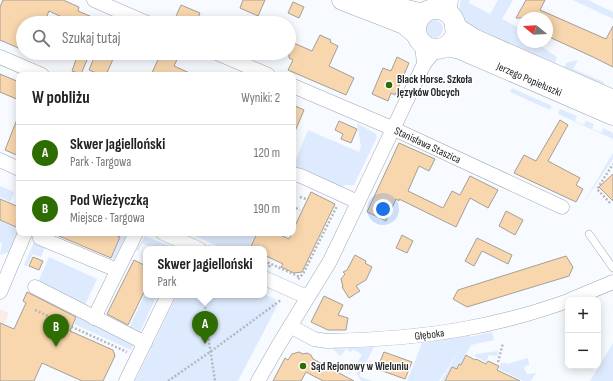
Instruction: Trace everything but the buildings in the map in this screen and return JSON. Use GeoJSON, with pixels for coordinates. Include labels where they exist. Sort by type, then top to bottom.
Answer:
{"type":"FeatureCollection","features":[{"type":"Feature","properties":{"kind":"main road","name":"Jerzego Popiełuszki"},"geometry":{"type":"LineString","coordinates":[[342,0],[404,24],[430,43],[460,49],[613,115]]}},
{"type":"Feature","properties":{"kind":"main road","name":"Jerzego Popiełuszki"},"geometry":{"type":"LineString","coordinates":[[379,0],[417,13],[443,10],[474,39],[613,100]]}},
{"type":"Feature","properties":{"kind":"main road"},"geometry":{"type":"LineString","coordinates":[[443,10],[454,36],[430,43],[417,22],[443,10]]}},
{"type":"Feature","properties":{"kind":"street"},"geometry":{"type":"LineString","coordinates":[[94,0],[131,16]]}},
{"type":"Feature","properties":{"kind":"street"},"geometry":{"type":"LineString","coordinates":[[258,381],[307,297],[330,261],[424,64],[430,43]]}},
{"type":"Feature","properties":{"kind":"street"},"geometry":{"type":"LineString","coordinates":[[0,57],[35,72]]}},
{"type":"Feature","properties":{"kind":"street"},"geometry":{"type":"LineString","coordinates":[[233,60],[261,72]]}},
{"type":"Feature","properties":{"kind":"street","name":"Stanisława Staszica"},"geometry":{"type":"LineString","coordinates":[[296,87],[394,129],[562,207]]}},
{"type":"Feature","properties":{"kind":"street"},"geometry":{"type":"LineString","coordinates":[[0,160],[16,168]]}},
{"type":"Feature","properties":{"kind":"street"},"geometry":{"type":"LineString","coordinates":[[296,175],[358,202]]}},
{"type":"Feature","properties":{"kind":"street"},"geometry":{"type":"LineString","coordinates":[[0,292],[6,263],[24,236]]}},
{"type":"Feature","properties":{"kind":"street"},"geometry":{"type":"LineString","coordinates":[[94,318],[134,236]]}},
{"type":"Feature","properties":{"kind":"street"},"geometry":{"type":"LineString","coordinates":[[169,236],[189,246]]}},
{"type":"Feature","properties":{"kind":"street"},"geometry":{"type":"LineString","coordinates":[[40,238],[117,270]]}},
{"type":"Feature","properties":{"kind":"street"},"geometry":{"type":"LineString","coordinates":[[267,275],[307,297]]}},
{"type":"Feature","properties":{"kind":"street","name":"Głęboka"},"geometry":{"type":"LineString","coordinates":[[576,297],[613,282]]}},
{"type":"Feature","properties":{"kind":"street"},"geometry":{"type":"LineString","coordinates":[[35,287],[145,343]]}},
{"type":"Feature","properties":{"kind":"street"},"geometry":{"type":"LineString","coordinates":[[126,381],[167,298]]}},
{"type":"Feature","properties":{"kind":"street","name":"Głęboka"},"geometry":{"type":"LineString","coordinates":[[290,326],[307,337],[319,341],[407,336],[462,330],[521,316],[565,301]]}},
{"type":"Feature","properties":{"kind":"lane"},"geometry":{"type":"LineString","coordinates":[[589,234],[613,268]]}},
{"type":"Feature","properties":{"kind":"path"},"geometry":{"type":"LineString","coordinates":[[610,203],[597,189],[613,164]]}},
{"type":"Feature","properties":{"kind":"path"},"geometry":{"type":"LineString","coordinates":[[300,197],[306,199]]}},
{"type":"Feature","properties":{"kind":"path"},"geometry":{"type":"LineString","coordinates":[[267,262],[300,277],[338,202]]}},
{"type":"Feature","properties":{"kind":"path"},"geometry":{"type":"LineString","coordinates":[[296,208],[300,210]]}},
{"type":"Feature","properties":{"kind":"path"},"geometry":{"type":"LineString","coordinates":[[267,272],[271,264]]}},
{"type":"Feature","properties":{"kind":"path"},"geometry":{"type":"LineString","coordinates":[[204,298],[210,352],[215,381]]}},
{"type":"Feature","properties":{"kind":"path"},"geometry":{"type":"LineString","coordinates":[[168,381],[281,300]]}},
{"type":"Feature","properties":{"kind":"path"},"geometry":{"type":"LineString","coordinates":[[35,310],[131,354]]}},
{"type":"Feature","properties":{"kind":"path"},"geometry":{"type":"LineString","coordinates":[[498,362],[502,343]]}},
{"type":"Feature","properties":{"kind":"shaded area"},"geometry":{"type":"Polygon","coordinates":[[[461,0],[470,0],[469,3],[490,14],[498,0],[513,0],[502,19],[517,26],[517,47],[465,24],[461,18],[461,0]]]}},
{"type":"Feature","properties":{"kind":"shaded area"},"geometry":{"type":"Polygon","coordinates":[[[573,0],[588,0],[613,12],[613,19],[573,0]]]}},
{"type":"Feature","properties":{"kind":"shaded area"},"geometry":{"type":"Polygon","coordinates":[[[434,20],[440,23],[443,29],[440,35],[434,38],[428,35],[425,29],[428,23],[434,20]]]}},
{"type":"Feature","properties":{"kind":"shaded area"},"geometry":{"type":"Polygon","coordinates":[[[520,48],[544,48],[557,57],[555,63],[520,48]]]}},
{"type":"Feature","properties":{"kind":"shaded area"},"geometry":{"type":"Polygon","coordinates":[[[578,60],[573,69],[604,82],[603,85],[564,68],[566,63],[578,60]]]}},
{"type":"Feature","properties":{"kind":"shaded area"},"geometry":{"type":"Polygon","coordinates":[[[512,88],[552,106],[550,110],[510,92],[512,88]]]}},
{"type":"Feature","properties":{"kind":"shaded area"},"geometry":{"type":"Polygon","coordinates":[[[560,109],[577,116],[575,121],[584,125],[586,121],[594,124],[592,129],[602,133],[603,128],[613,133],[613,139],[558,114],[560,109]]]}},
{"type":"Feature","properties":{"kind":"shaded area"},"geometry":{"type":"Polygon","coordinates":[[[357,123],[376,134],[377,137],[354,185],[344,185],[342,189],[296,167],[296,159],[308,130],[359,152],[361,147],[357,123]]]}},
{"type":"Feature","properties":{"kind":"shaded area"},"geometry":{"type":"Polygon","coordinates":[[[613,153],[613,159],[582,205],[613,153]]]}},
{"type":"Feature","properties":{"kind":"shaded area"},"geometry":{"type":"Polygon","coordinates":[[[0,186],[14,192],[10,202],[0,197],[0,186]]]}},
{"type":"Feature","properties":{"kind":"shaded area"},"geometry":{"type":"Polygon","coordinates":[[[0,221],[16,228],[17,237],[13,248],[9,252],[0,254],[2,244],[0,242],[0,221]]]}},
{"type":"Feature","properties":{"kind":"shaded area"},"geometry":{"type":"Polygon","coordinates":[[[37,236],[50,236],[41,257],[33,254],[27,266],[24,265],[37,236]]]}},
{"type":"Feature","properties":{"kind":"shaded area"},"geometry":{"type":"Polygon","coordinates":[[[118,236],[127,236],[115,260],[111,258],[120,237],[118,236]]]}},
{"type":"Feature","properties":{"kind":"shaded area"},"geometry":{"type":"Polygon","coordinates":[[[145,236],[170,246],[148,246],[142,243],[138,251],[136,250],[145,236]]]}},
{"type":"Feature","properties":{"kind":"shaded area"},"geometry":{"type":"Polygon","coordinates":[[[196,236],[255,236],[250,246],[217,246],[196,236]]]}},
{"type":"Feature","properties":{"kind":"shaded area"},"geometry":{"type":"Polygon","coordinates":[[[49,257],[97,279],[85,305],[38,282],[49,257]]]}},
{"type":"Feature","properties":{"kind":"shaded area"},"geometry":{"type":"Polygon","coordinates":[[[267,295],[275,299],[277,306],[238,381],[135,381],[176,298],[267,298],[267,295]]]}},
{"type":"Feature","properties":{"kind":"shaded area"},"geometry":{"type":"Polygon","coordinates":[[[143,298],[156,298],[140,332],[137,334],[128,330],[143,298]]]}},
{"type":"Feature","properties":{"kind":"shaded area"},"geometry":{"type":"Polygon","coordinates":[[[0,309],[9,313],[0,334],[0,309]]]}},
{"type":"Feature","properties":{"kind":"shaded area"},"geometry":{"type":"Polygon","coordinates":[[[79,312],[133,345],[131,350],[74,324],[79,312]]]}},
{"type":"Feature","properties":{"kind":"shaded area"},"geometry":{"type":"Polygon","coordinates":[[[492,332],[494,340],[471,345],[457,369],[452,367],[445,380],[447,381],[441,381],[460,350],[439,381],[407,381],[422,343],[470,335],[469,337],[492,332]]]}},
{"type":"Feature","properties":{"kind":"shaded area"},"geometry":{"type":"Polygon","coordinates":[[[613,343],[613,381],[590,381],[597,369],[601,369],[601,363],[613,343]]]}},
{"type":"Feature","properties":{"kind":"shaded area"},"geometry":{"type":"Polygon","coordinates":[[[374,347],[359,376],[372,381],[361,381],[354,369],[362,355],[353,349],[351,352],[346,349],[340,356],[332,348],[374,347]]]}},
{"type":"Feature","properties":{"kind":"shaded area"},"geometry":{"type":"Polygon","coordinates":[[[498,351],[498,356],[489,355],[486,362],[474,356],[476,354],[498,351]]]}},
{"type":"Feature","properties":{"kind":"shaded area"},"geometry":{"type":"Polygon","coordinates":[[[528,358],[529,365],[525,366],[524,368],[527,374],[536,373],[531,381],[523,381],[499,369],[501,363],[507,364],[528,358]]]}},
{"type":"Feature","properties":{"kind":"place","name":"Black Horse. Szkoła Języków Obcych"},"geometry":{"type":"Point","coordinates":[389,85]}},
{"type":"Feature","properties":{"kind":"place","name":"Skwer Jagielloński"},"geometry":{"type":"Point","coordinates":[205,344]}},
{"type":"Feature","properties":{"kind":"place","name":"Pod Wieżyczką"},"geometry":{"type":"Point","coordinates":[56,347]}},
{"type":"Feature","properties":{"kind":"place","name":"Sąd Rejonowy w Wieluniu"},"geometry":{"type":"Point","coordinates":[303,366]}}]}
